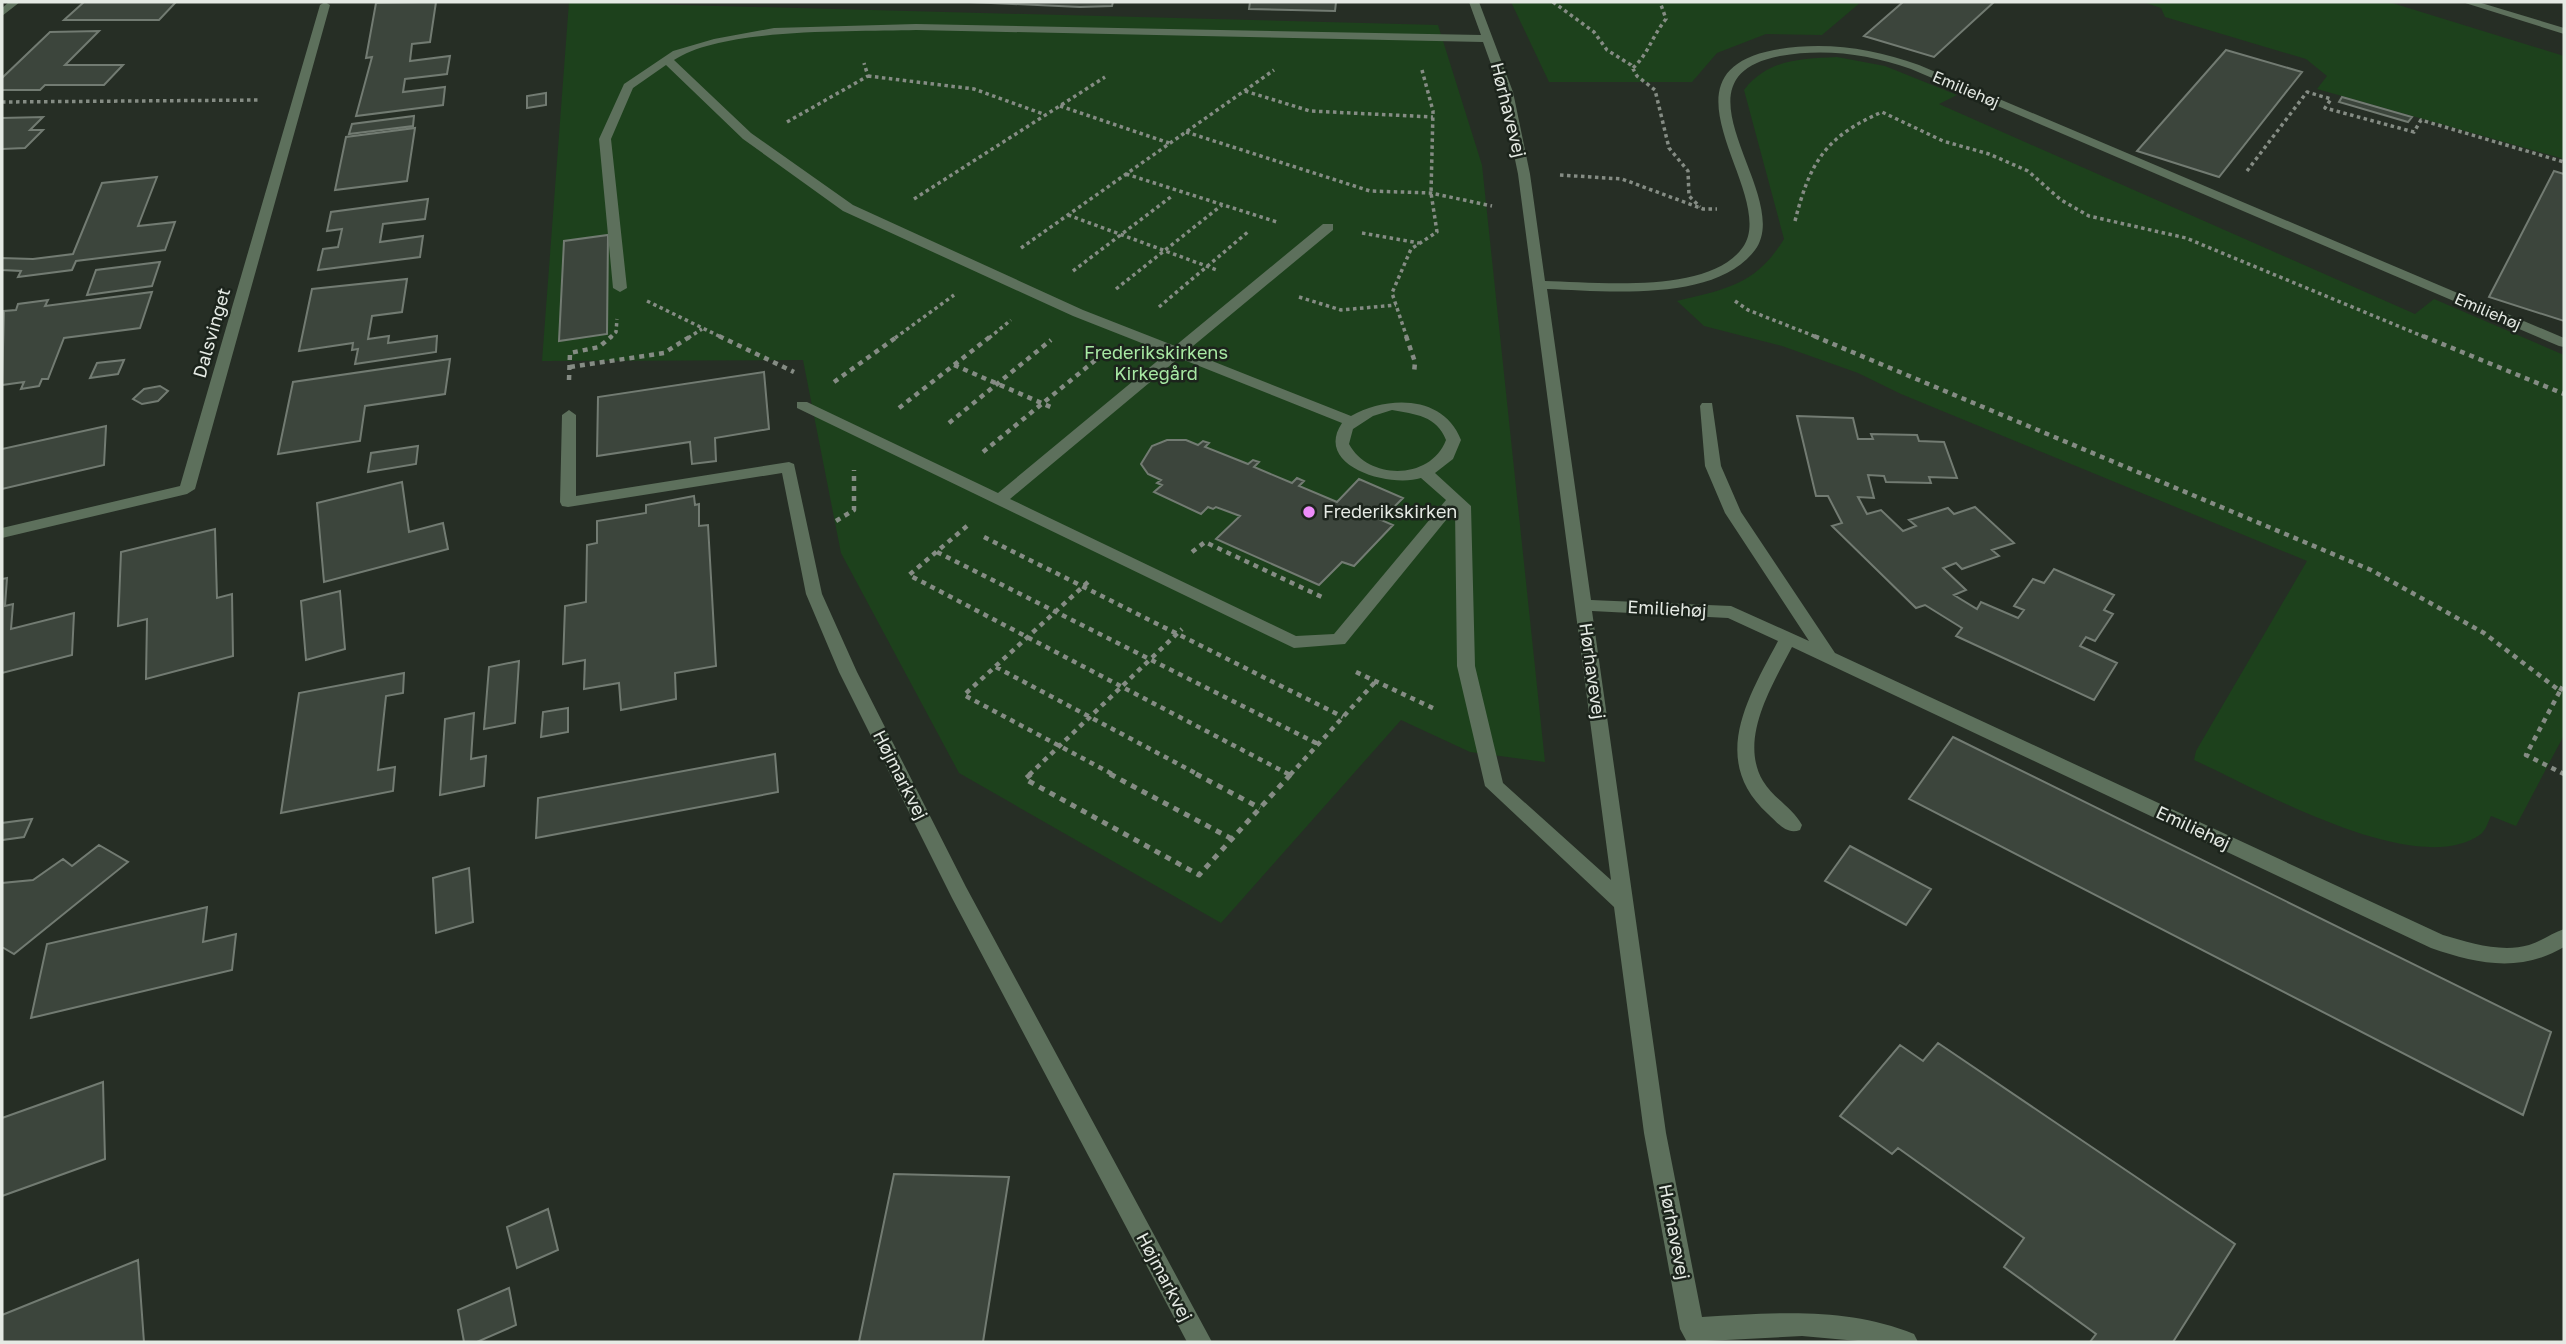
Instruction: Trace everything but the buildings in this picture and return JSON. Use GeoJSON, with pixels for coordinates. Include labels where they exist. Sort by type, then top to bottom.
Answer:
{"type":"FeatureCollection","features":[{"type":"Feature","properties":{"kind":"street"},"geometry":{"type":"LineString","coordinates":[[2,13],[15,2]]}},
{"type":"Feature","properties":{"kind":"street","name":"Hørhavevej"},"geometry":{"type":"LineString","coordinates":[[1474,2],[1507,92],[1524,174],[1655,1133],[1696,1336]]}},
{"type":"Feature","properties":{"kind":"street"},"geometry":{"type":"LineString","coordinates":[[2467,2],[2564,31]]}},
{"type":"Feature","properties":{"kind":"street","name":"Dalsvinget"},"geometry":{"type":"LineString","coordinates":[[2,533],[187,489],[326,5]]}},
{"type":"Feature","properties":{"kind":"street"},"geometry":{"type":"LineString","coordinates":[[620,288],[605,139],[628,86],[666,59],[718,41],[774,31],[855,28],[1489,39]]}},
{"type":"Feature","properties":{"kind":"street","name":"Emiliehøj"},"geometry":{"type":"LineString","coordinates":[[1539,285],[1664,285],[1700,278],[1735,264],[1749,251],[1757,236],[1758,221],[1724,110],[1725,90],[1738,71],[1764,56],[1829,48],[1881,55],[2564,343]]}},
{"type":"Feature","properties":{"kind":"street"},"geometry":{"type":"LineString","coordinates":[[666,59],[753,141],[848,208],[981,270],[1129,333],[1351,421]]}},
{"type":"Feature","properties":{"kind":"street"},"geometry":{"type":"LineString","coordinates":[[999,500],[1175,351],[1323,231]]}},
{"type":"Feature","properties":{"kind":"street"},"geometry":{"type":"LineString","coordinates":[[802,405],[1294,642],[1339,640],[1455,499]]}},
{"type":"Feature","properties":{"kind":"street"},"geometry":{"type":"LineString","coordinates":[[1707,406],[1713,466],[1733,513],[1828,656]]}},
{"type":"Feature","properties":{"kind":"street"},"geometry":{"type":"LineString","coordinates":[[1410,407],[1441,418],[1450,428],[1455,440],[1453,451],[1445,461],[1424,472],[1396,475],[1365,468],[1353,460],[1342,440],[1344,430],[1351,421],[1374,408],[1410,407]]}},
{"type":"Feature","properties":{"kind":"street","name":"Højmarkvej"},"geometry":{"type":"LineString","coordinates":[[569,415],[568,502],[789,467],[814,594],[856,688],[959,892],[1199,1342]]}},
{"type":"Feature","properties":{"kind":"street"},"geometry":{"type":"LineString","coordinates":[[1424,472],[1463,506],[1466,666],[1494,786],[1624,904]]}},
{"type":"Feature","properties":{"kind":"street","name":"Emiliehøj"},"geometry":{"type":"LineString","coordinates":[[1583,605],[1731,612],[2438,942],[2486,957],[2523,956],[2545,950],[2564,937]]}},
{"type":"Feature","properties":{"kind":"street"},"geometry":{"type":"LineString","coordinates":[[1788,638],[1753,709],[1745,735],[1746,756],[1752,778],[1763,797],[1793,825]]}},
{"type":"Feature","properties":{"kind":"street"},"geometry":{"type":"LineString","coordinates":[[1696,1336],[1809,1323],[1893,1336],[1906,1342]]}},
{"type":"Feature","properties":{"kind":"path"},"geometry":{"type":"LineString","coordinates":[[1524,174],[1622,179],[1701,208],[1689,196],[1688,171],[1669,148],[1655,90],[1637,76],[1633,68],[1607,50],[1594,32],[1553,2]]}},
{"type":"Feature","properties":{"kind":"path"},"geometry":{"type":"LineString","coordinates":[[1633,68],[1647,55],[1652,36],[1666,19],[1660,2]]}},
{"type":"Feature","properties":{"kind":"path"},"geometry":{"type":"LineString","coordinates":[[855,28],[868,76]]}},
{"type":"Feature","properties":{"kind":"path"},"geometry":{"type":"LineString","coordinates":[[802,405],[981,270],[995,255],[1019,250],[1301,51],[1310,36]]}},
{"type":"Feature","properties":{"kind":"path"},"geometry":{"type":"LineString","coordinates":[[1410,407],[1415,362],[1392,293],[1411,249],[1437,232],[1431,193],[1433,117],[1414,38]]}},
{"type":"Feature","properties":{"kind":"path"},"geometry":{"type":"LineString","coordinates":[[753,141],[868,76],[974,89],[1046,114]]}},
{"type":"Feature","properties":{"kind":"path"},"geometry":{"type":"LineString","coordinates":[[878,222],[1105,76]]}},
{"type":"Feature","properties":{"kind":"path"},"geometry":{"type":"LineString","coordinates":[[1244,91],[1310,111],[1433,117]]}},
{"type":"Feature","properties":{"kind":"path"},"geometry":{"type":"LineString","coordinates":[[2226,200],[2307,92],[2331,99],[2325,108],[2364,120],[2414,132],[2421,120],[2564,162]]}},
{"type":"Feature","properties":{"kind":"path"},"geometry":{"type":"LineString","coordinates":[[2,102],[299,100]]}},
{"type":"Feature","properties":{"kind":"path"},"geometry":{"type":"LineString","coordinates":[[1060,106],[1169,143]]}},
{"type":"Feature","properties":{"kind":"path"},"geometry":{"type":"LineString","coordinates":[[1794,227],[1808,171],[1827,144],[1849,124],[1882,112],[1943,141],[1989,154],[2028,171],[2061,200],[2089,216],[2186,238],[2564,394]]}},
{"type":"Feature","properties":{"kind":"path"},"geometry":{"type":"LineString","coordinates":[[1185,132],[1370,191],[1431,193],[1478,206],[1528,208]]}},
{"type":"Feature","properties":{"kind":"path"},"geometry":{"type":"LineString","coordinates":[[1126,174],[1177,186],[1222,205],[1323,231],[1420,243]]}},
{"type":"Feature","properties":{"kind":"path"},"geometry":{"type":"LineString","coordinates":[[1067,215],[1258,285]]}},
{"type":"Feature","properties":{"kind":"path"},"geometry":{"type":"LineString","coordinates":[[951,477],[1129,333],[1249,231]]}},
{"type":"Feature","properties":{"kind":"path"},"geometry":{"type":"LineString","coordinates":[[1700,278],[1748,310],[1840,346],[2371,570],[2484,634],[2560,691]]}},
{"type":"Feature","properties":{"kind":"path"},"geometry":{"type":"LineString","coordinates":[[569,386],[570,353],[598,347],[616,332],[620,288],[826,387]]}},
{"type":"Feature","properties":{"kind":"path"},"geometry":{"type":"LineString","coordinates":[[1288,294],[1341,310],[1396,305]]}},
{"type":"Feature","properties":{"kind":"path"},"geometry":{"type":"LineString","coordinates":[[570,368],[664,353],[703,328]]}},
{"type":"Feature","properties":{"kind":"path"},"geometry":{"type":"LineString","coordinates":[[954,365],[1089,423]]}},
{"type":"Feature","properties":{"kind":"path"},"geometry":{"type":"LineString","coordinates":[[802,532],[828,525],[854,510],[854,430]]}},
{"type":"Feature","properties":{"kind":"path"},"geometry":{"type":"LineString","coordinates":[[999,500],[909,575],[1290,775]]}},
{"type":"Feature","properties":{"kind":"path"},"geometry":{"type":"LineString","coordinates":[[965,528],[1179,632],[1343,716]]}},
{"type":"Feature","properties":{"kind":"path"},"geometry":{"type":"LineString","coordinates":[[1195,548],[1205,542],[1300,587]]}},
{"type":"Feature","properties":{"kind":"path"},"geometry":{"type":"LineString","coordinates":[[937,552],[1318,744]]}},
{"type":"Feature","properties":{"kind":"path"},"geometry":{"type":"LineString","coordinates":[[1116,556],[964,695],[1232,839]]}},
{"type":"Feature","properties":{"kind":"path"},"geometry":{"type":"LineString","coordinates":[[1210,602],[1025,779],[1199,875],[1376,681]]}},
{"type":"Feature","properties":{"kind":"path"},"geometry":{"type":"LineString","coordinates":[[995,667],[1260,808]]}},
{"type":"Feature","properties":{"kind":"path"},"geometry":{"type":"LineString","coordinates":[[2564,684],[2526,755],[2564,774]]}},
{"type":"Feature","properties":{"kind":"green space","name":"Frederikskirkens Kirkegård"},"geometry":{"type":"Polygon","coordinates":[[[569,2],[1438,25],[1482,165],[1545,762],[1470,752],[1401,720],[1221,923],[959,773],[841,553],[803,360],[542,361],[569,2]]]}},
{"type":"Feature","properties":{"kind":"green space"},"geometry":{"type":"Polygon","coordinates":[[[1511,2],[1861,2],[1822,35],[1766,34],[1717,53],[1692,82],[1549,82],[1511,2]]]}},
{"type":"Feature","properties":{"kind":"green space"},"geometry":{"type":"Polygon","coordinates":[[[2143,2],[2389,2],[2564,56],[2564,159],[2317,89],[2327,76],[2306,59],[2165,17],[2161,8],[2143,2]]]}},
{"type":"Feature","properties":{"kind":"green space"},"geometry":{"type":"Polygon","coordinates":[[[1837,57],[1885,66],[1957,95],[1939,104],[2415,314],[2434,299],[2564,355],[2564,735],[2516,826],[2491,816],[2481,834],[2453,846],[2418,846],[2379,839],[2296,809],[2194,760],[2196,751],[2307,561],[1901,394],[1858,373],[1782,346],[1704,326],[1677,301],[1725,288],[1751,276],[1784,239],[1744,90],[1763,72],[1774,66],[1798,60],[1837,57]]]}},
{"type":"Feature","properties":{"kind":"place","name":"Frederikskirken"},"geometry":{"type":"Point","coordinates":[1309,512]}}]}
